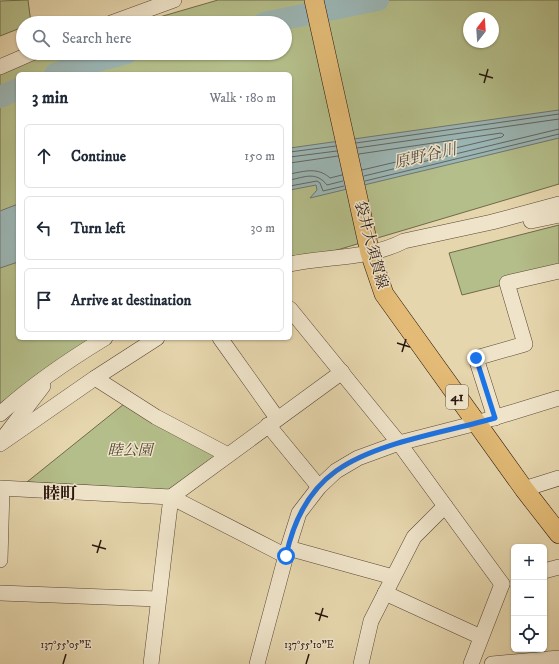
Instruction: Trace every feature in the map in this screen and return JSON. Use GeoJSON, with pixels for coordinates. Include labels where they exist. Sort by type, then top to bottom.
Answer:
{"type":"FeatureCollection","features":[{"type":"Feature","properties":{"kind":"main road","name":"袋井大須賀線"},"geometry":{"type":"LineString","coordinates":[[314,0],[370,253],[384,294],[524,489],[559,534]]}},
{"type":"Feature","properties":{"kind":"street"},"geometry":{"type":"LineString","coordinates":[[130,16],[174,0]]}},
{"type":"Feature","properties":{"kind":"street"},"geometry":{"type":"LineString","coordinates":[[0,68],[17,60]]}},
{"type":"Feature","properties":{"kind":"street"},"geometry":{"type":"LineString","coordinates":[[292,264],[370,253],[392,247],[404,241],[492,222],[559,204]]}},
{"type":"Feature","properties":{"kind":"street"},"geometry":{"type":"LineString","coordinates":[[492,222],[528,222],[559,215]]}},
{"type":"Feature","properties":{"kind":"street"},"geometry":{"type":"LineString","coordinates":[[495,418],[476,358],[525,344],[507,283],[559,271]]}},
{"type":"Feature","properties":{"kind":"street"},"geometry":{"type":"LineString","coordinates":[[292,311],[399,443],[445,506],[508,583],[482,637],[471,664]]}},
{"type":"Feature","properties":{"kind":"street"},"geometry":{"type":"LineString","coordinates":[[0,414],[26,391],[58,367],[102,340]]}},
{"type":"Feature","properties":{"kind":"street"},"geometry":{"type":"LineString","coordinates":[[94,378],[136,340]]}},
{"type":"Feature","properties":{"kind":"street"},"geometry":{"type":"LineString","coordinates":[[0,443],[94,378],[154,340]]}},
{"type":"Feature","properties":{"kind":"street"},"geometry":{"type":"LineString","coordinates":[[221,340],[273,422],[319,487]]}},
{"type":"Feature","properties":{"kind":"street"},"geometry":{"type":"LineString","coordinates":[[0,443],[28,404],[58,367]]}},
{"type":"Feature","properties":{"kind":"street"},"geometry":{"type":"LineString","coordinates":[[151,664],[171,497],[342,372]]}},
{"type":"Feature","properties":{"kind":"street"},"geometry":{"type":"LineString","coordinates":[[94,378],[156,417],[228,455]]}},
{"type":"Feature","properties":{"kind":"street"},"geometry":{"type":"LineString","coordinates":[[257,664],[299,513],[319,487],[336,471],[358,458],[399,443],[495,418],[559,398]]}},
{"type":"Feature","properties":{"kind":"street"},"geometry":{"type":"LineString","coordinates":[[524,489],[559,478]]}},
{"type":"Feature","properties":{"kind":"street"},"geometry":{"type":"LineString","coordinates":[[0,560],[1,489],[171,497],[287,552],[393,577]]}},
{"type":"Feature","properties":{"kind":"street"},"geometry":{"type":"LineString","coordinates":[[361,664],[371,621],[414,537],[445,506]]}},
{"type":"Feature","properties":{"kind":"street"},"geometry":{"type":"LineString","coordinates":[[547,570],[559,567]]}},
{"type":"Feature","properties":{"kind":"street"},"geometry":{"type":"LineString","coordinates":[[0,593],[158,599]]}},
{"type":"Feature","properties":{"kind":"street"},"geometry":{"type":"LineString","coordinates":[[385,593],[482,637]]}},
{"type":"Feature","properties":{"kind":"street"},"geometry":{"type":"LineString","coordinates":[[492,664],[559,658]]}},
{"type":"Feature","properties":{"kind":"green space"},"geometry":{"type":"Polygon","coordinates":[[[28,0],[30,16],[16,16],[16,30],[0,36],[0,1],[28,0]]]}},
{"type":"Feature","properties":{"kind":"green space"},"geometry":{"type":"Polygon","coordinates":[[[218,0],[559,0],[559,184],[292,263],[292,72],[16,72],[16,340],[91,340],[0,406],[0,73],[32,60],[292,60],[292,16],[163,16],[218,0]]]}},
{"type":"Feature","properties":{"kind":"green space"},"geometry":{"type":"Polygon","coordinates":[[[559,225],[559,271],[462,295],[449,253],[559,225]]]}},
{"type":"Feature","properties":{"kind":"green space","name":"睦公園"},"geometry":{"type":"Polygon","coordinates":[[[124,404],[214,452],[215,457],[172,490],[27,482],[124,404]]]}},
{"type":"Feature","properties":{"kind":"water"},"geometry":{"type":"Polygon","coordinates":[[[559,110],[559,138],[310,198],[317,190],[316,185],[292,190],[292,148],[559,110]]]}},
{"type":"Feature","properties":{"kind":"water"},"geometry":{"type":"Polygon","coordinates":[[[16,205],[16,263],[0,268],[0,211],[16,205]]]}},
{"type":"Feature","properties":{"kind":"waterway","name":"原野谷川"},"geometry":{"type":"LineString","coordinates":[[292,17],[378,0]]}},
{"type":"Feature","properties":{"kind":"waterway","name":"原野谷川"},"geometry":{"type":"LineString","coordinates":[[60,72],[100,60]]}},
{"type":"Feature","properties":{"kind":"waterway","name":"原野谷川"},"geometry":{"type":"LineString","coordinates":[[0,97],[16,90]]}},
{"type":"Feature","properties":{"kind":"district","name":"睦町"},"geometry":{"type":"Point","coordinates":[60,494]}},
{"type":"Feature","properties":{"kind":"route"},"geometry":{"type":"LineString","coordinates":[[286,556],[299,513],[319,487],[336,471],[358,458],[399,443],[495,418],[476,358]]}}]}
